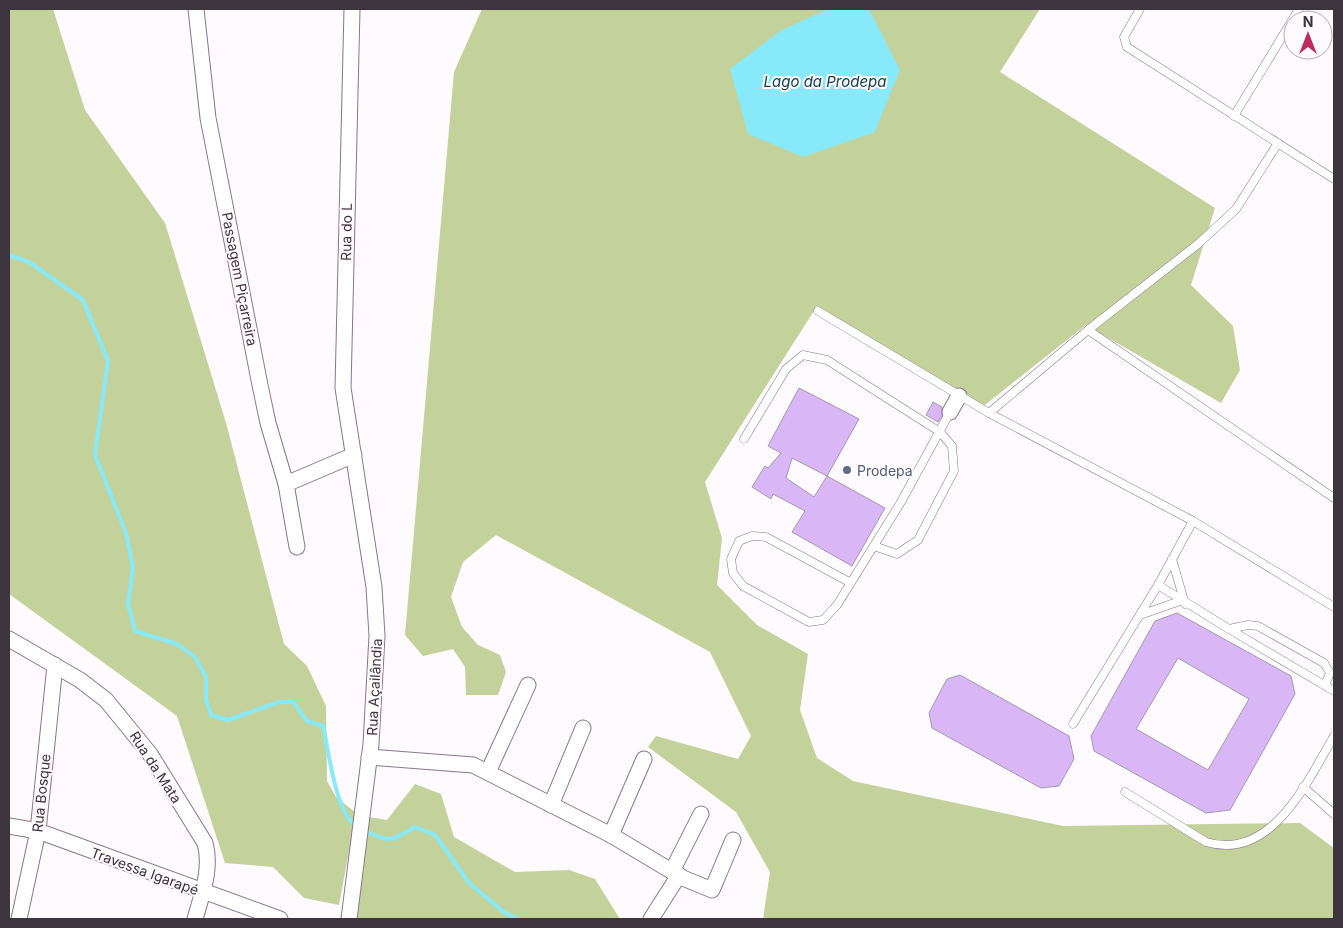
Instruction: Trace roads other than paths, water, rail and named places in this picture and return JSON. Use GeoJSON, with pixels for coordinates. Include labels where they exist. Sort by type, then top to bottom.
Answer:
{"type":"FeatureCollection","features":[{"type":"Feature","properties":{"kind":"street","name":"Passagem Piçarreira"},"geometry":{"type":"LineString","coordinates":[[196,9],[208,118],[268,423],[286,484],[297,547]]}},
{"type":"Feature","properties":{"kind":"street","name":"Rua do L"},"geometry":{"type":"LineString","coordinates":[[352,9],[343,388],[354,455]]}},
{"type":"Feature","properties":{"kind":"street"},"geometry":{"type":"LineString","coordinates":[[950,412],[959,396]]}},
{"type":"Feature","properties":{"kind":"street"},"geometry":{"type":"LineString","coordinates":[[286,484],[354,455]]}},
{"type":"Feature","properties":{"kind":"street","name":"Rua Açailândia"},"geometry":{"type":"LineString","coordinates":[[349,919],[374,708],[377,636],[374,587],[354,455]]}},
{"type":"Feature","properties":{"kind":"street","name":"Rua da Mata"},"geometry":{"type":"LineString","coordinates":[[9,639],[55,665],[106,700],[150,754],[204,843],[208,864],[195,919]]}},
{"type":"Feature","properties":{"kind":"street","name":"Rua Bosque"},"geometry":{"type":"LineString","coordinates":[[19,919],[38,831],[55,665]]}},
{"type":"Feature","properties":{"kind":"street"},"geometry":{"type":"LineString","coordinates":[[488,772],[528,685]]}},
{"type":"Feature","properties":{"kind":"street"},"geometry":{"type":"LineString","coordinates":[[552,805],[583,728]]}},
{"type":"Feature","properties":{"kind":"street"},"geometry":{"type":"LineString","coordinates":[[369,757],[473,765],[611,835],[676,873],[712,890],[733,840]]}},
{"type":"Feature","properties":{"kind":"street"},"geometry":{"type":"LineString","coordinates":[[611,835],[644,759]]}},
{"type":"Feature","properties":{"kind":"street"},"geometry":{"type":"LineString","coordinates":[[651,919],[676,873],[701,814]]}},
{"type":"Feature","properties":{"kind":"street","name":"Travessa Igarapé"},"geometry":{"type":"LineString","coordinates":[[9,826],[38,831],[280,919]]}},
{"type":"Feature","properties":{"kind":"lane"},"geometry":{"type":"LineString","coordinates":[[1140,9],[1124,37],[1126,47],[1334,179]]}},
{"type":"Feature","properties":{"kind":"lane"},"geometry":{"type":"LineString","coordinates":[[1234,116],[1299,9]]}},
{"type":"Feature","properties":{"kind":"lane"},"geometry":{"type":"LineString","coordinates":[[989,413],[1088,330],[1198,244],[1236,209],[1278,143]]}},
{"type":"Feature","properties":{"kind":"lane"},"geometry":{"type":"LineString","coordinates":[[818,311],[989,413],[1193,521],[1334,607]]}},
{"type":"Feature","properties":{"kind":"lane"},"geometry":{"type":"LineString","coordinates":[[1088,330],[1334,498]]}},
{"type":"Feature","properties":{"kind":"lane"},"geometry":{"type":"LineString","coordinates":[[744,439],[786,369],[803,355],[827,360],[940,432],[952,446],[954,471],[918,540],[897,554],[874,546]]}},
{"type":"Feature","properties":{"kind":"lane"},"geometry":{"type":"LineString","coordinates":[[851,583],[766,538],[752,536],[739,541],[731,559],[733,573],[743,586],[809,622],[824,620],[837,605],[851,583],[874,546],[950,412]]}},
{"type":"Feature","properties":{"kind":"lane"},"geometry":{"type":"LineString","coordinates":[[1073,724],[1158,585],[1193,521]]}},
{"type":"Feature","properties":{"kind":"lane"},"geometry":{"type":"LineString","coordinates":[[1172,559],[1183,603]]}},
{"type":"Feature","properties":{"kind":"lane"},"geometry":{"type":"LineString","coordinates":[[1158,585],[1183,603],[1334,691]]}},
{"type":"Feature","properties":{"kind":"lane"},"geometry":{"type":"LineString","coordinates":[[1140,615],[1183,603]]}},
{"type":"Feature","properties":{"kind":"lane"},"geometry":{"type":"LineString","coordinates":[[1228,629],[1248,625],[1258,626],[1324,663],[1330,673],[1325,686]]}},
{"type":"Feature","properties":{"kind":"lane"},"geometry":{"type":"LineString","coordinates":[[1125,792],[1206,842],[1217,845],[1250,839],[1269,829],[1285,816],[1334,736]]}},
{"type":"Feature","properties":{"kind":"lane"},"geometry":{"type":"LineString","coordinates":[[1303,787],[1334,814]]}},
{"type":"Feature","properties":{"kind":"water","name":"Lago da Prodepa"},"geometry":{"type":"Polygon","coordinates":[[[828,9],[869,9],[900,70],[875,132],[803,157],[748,134],[730,69],[780,31],[828,9]]]}},
{"type":"Feature","properties":{"kind":"waterway"},"geometry":{"type":"LineString","coordinates":[[9,255],[29,262],[83,300],[108,361],[95,455],[126,533],[133,568],[128,604],[135,631],[177,644],[195,657],[206,677],[206,700],[211,715],[228,720],[279,702],[293,702],[307,721],[323,726],[338,795],[349,819],[356,826]]}},
{"type":"Feature","properties":{"kind":"waterway"},"geometry":{"type":"LineString","coordinates":[[365,831],[390,839],[415,827],[435,835],[469,883],[505,913],[518,919]]}},
{"type":"Feature","properties":{"kind":"place","name":"Prodepa"},"geometry":{"type":"Point","coordinates":[847,470]}}]}
